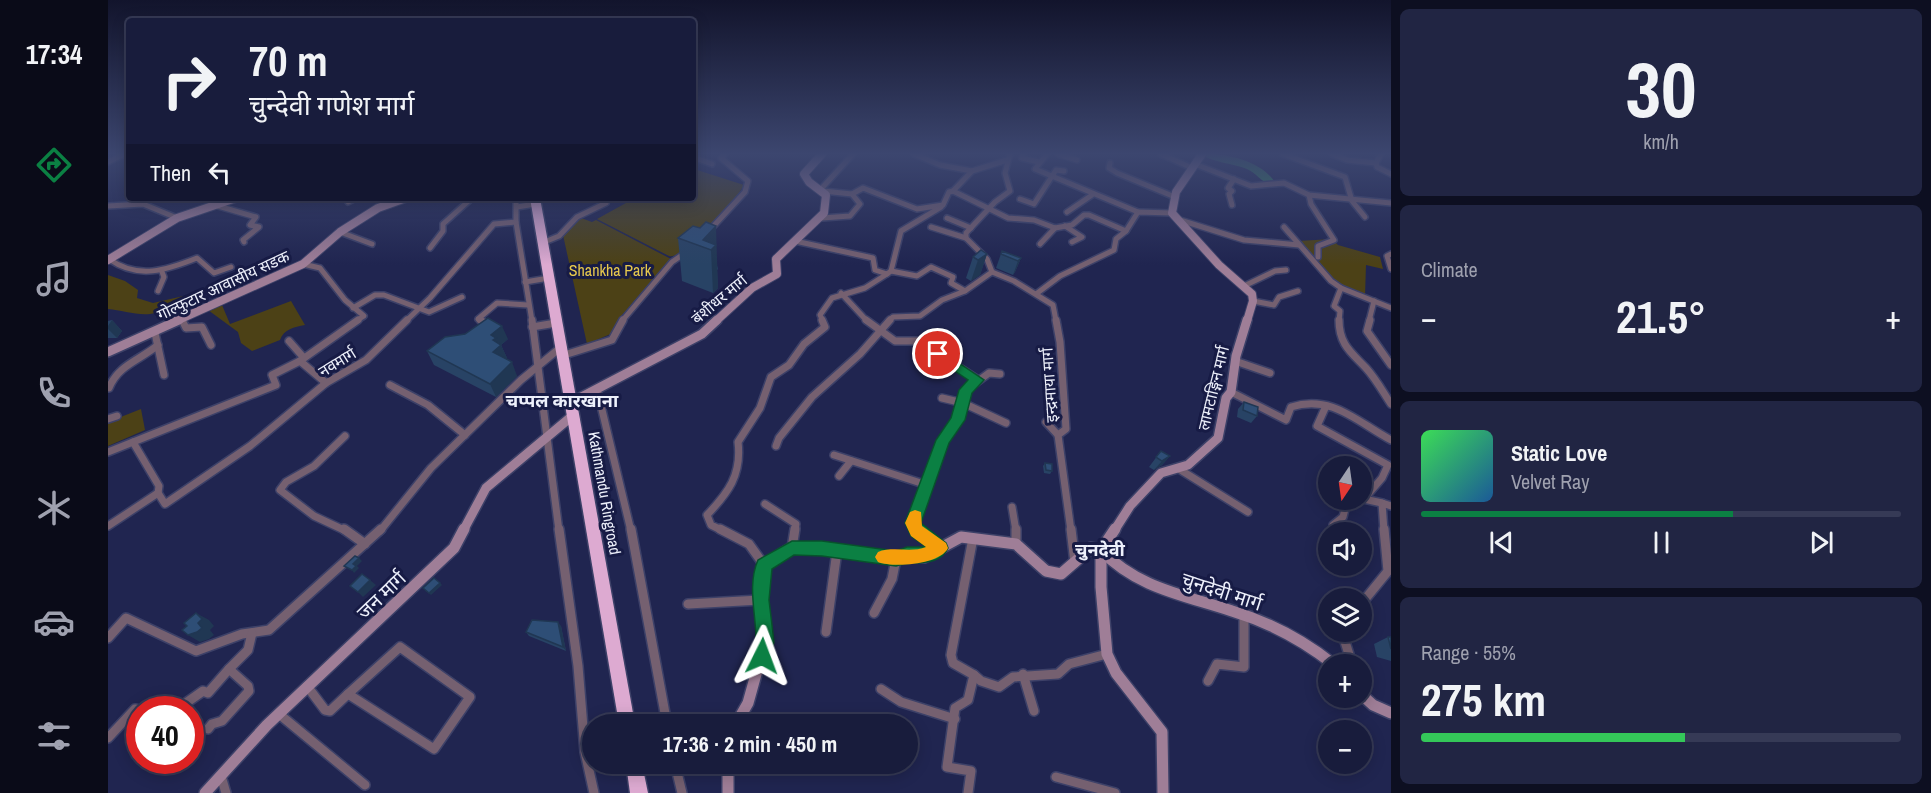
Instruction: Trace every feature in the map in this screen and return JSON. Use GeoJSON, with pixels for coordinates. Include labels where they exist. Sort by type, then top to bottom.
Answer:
{"type":"FeatureCollection","features":[{"type":"Feature","properties":{"kind":"highway","name":"Kathmandu Ringroad"},"geometry":{"type":"LineString","coordinates":[[535,201],[625,714]]}},
{"type":"Feature","properties":{"kind":"highway"},"geometry":{"type":"LineString","coordinates":[[636,774],[639,793]]}},
{"type":"Feature","properties":{"kind":"street"},"geometry":{"type":"LineString","coordinates":[[700,240],[745,191]]}},
{"type":"Feature","properties":{"kind":"street"},"geometry":{"type":"LineString","coordinates":[[823,191],[827,199],[822,218],[845,217],[854,212],[860,204],[852,194]]}},
{"type":"Feature","properties":{"kind":"street"},"geometry":{"type":"LineString","coordinates":[[830,191],[852,194],[857,191]]}},
{"type":"Feature","properties":{"kind":"street"},"geometry":{"type":"LineString","coordinates":[[871,191],[917,209],[943,205]]}},
{"type":"Feature","properties":{"kind":"street"},"geometry":{"type":"LineString","coordinates":[[742,714],[748,704],[765,642],[760,600],[764,565],[759,553],[748,541],[711,525],[707,516],[729,492],[740,458],[738,442],[760,408],[771,377],[789,365],[804,344],[825,327],[820,315],[826,302],[841,293],[864,288],[889,273],[901,231],[928,218],[943,205],[951,191]]}},
{"type":"Feature","properties":{"kind":"street"},"geometry":{"type":"LineString","coordinates":[[955,191],[1008,218],[1034,220],[1056,228]]}},
{"type":"Feature","properties":{"kind":"street"},"geometry":{"type":"LineString","coordinates":[[966,238],[968,229],[1010,191]]}},
{"type":"Feature","properties":{"kind":"street"},"geometry":{"type":"LineString","coordinates":[[1020,199],[1034,204],[1042,191]]}},
{"type":"Feature","properties":{"kind":"street"},"geometry":{"type":"LineString","coordinates":[[1087,191],[1138,212],[1172,213],[1219,265],[1252,294],[1253,301],[1274,305],[1279,297],[1298,291]]}},
{"type":"Feature","properties":{"kind":"street"},"geometry":{"type":"LineString","coordinates":[[1161,191],[1175,197]]}},
{"type":"Feature","properties":{"kind":"street"},"geometry":{"type":"LineString","coordinates":[[1172,213],[1178,191]]}},
{"type":"Feature","properties":{"kind":"street"},"geometry":{"type":"LineString","coordinates":[[1232,191],[1229,194],[1232,205]]}},
{"type":"Feature","properties":{"kind":"street"},"geometry":{"type":"LineString","coordinates":[[1301,191],[1309,195],[1352,201],[1391,203]]}},
{"type":"Feature","properties":{"kind":"street"},"geometry":{"type":"LineString","coordinates":[[1349,191],[1352,201],[1361,215],[1365,217]]}},
{"type":"Feature","properties":{"kind":"street"},"geometry":{"type":"LineString","coordinates":[[1067,212],[1092,195]]}},
{"type":"Feature","properties":{"kind":"street"},"geometry":{"type":"LineString","coordinates":[[1309,195],[1311,204],[1334,240],[1318,246],[1318,257]]}},
{"type":"Feature","properties":{"kind":"street"},"geometry":{"type":"LineString","coordinates":[[143,204],[147,201]]}},
{"type":"Feature","properties":{"kind":"street"},"geometry":{"type":"LineString","coordinates":[[229,201],[177,218],[109,259],[117,267],[130,270],[162,272],[181,267],[195,258],[214,273],[231,267]]}},
{"type":"Feature","properties":{"kind":"street","name":"गोल्फुटार आवासीय सडक"},"geometry":{"type":"LineString","coordinates":[[108,352],[155,333],[303,264],[340,232],[378,208],[398,201]]}},
{"type":"Feature","properties":{"kind":"street"},"geometry":{"type":"LineString","coordinates":[[430,248],[443,231],[444,224],[469,201]]}},
{"type":"Feature","properties":{"kind":"street"},"geometry":{"type":"LineString","coordinates":[[516,201],[516,222],[539,365],[578,666],[585,752],[594,793]]}},
{"type":"Feature","properties":{"kind":"street"},"geometry":{"type":"LineString","coordinates":[[517,207],[535,201]]}},
{"type":"Feature","properties":{"kind":"street"},"geometry":{"type":"LineString","coordinates":[[542,243],[559,236],[577,217],[606,203]]}},
{"type":"Feature","properties":{"kind":"street"},"geometry":{"type":"LineString","coordinates":[[108,206],[143,204],[177,218]]}},
{"type":"Feature","properties":{"kind":"street"},"geometry":{"type":"LineString","coordinates":[[218,206],[256,217],[250,225],[259,227],[243,240],[244,242]]}},
{"type":"Feature","properties":{"kind":"street"},"geometry":{"type":"LineString","coordinates":[[1036,294],[1060,276],[1114,250],[1116,239],[1126,231],[1138,212]]}},
{"type":"Feature","properties":{"kind":"street"},"geometry":{"type":"LineString","coordinates":[[1040,244],[1056,228],[1089,215],[1126,231]]}},
{"type":"Feature","properties":{"kind":"street","name":"बंशीधर मार्ग"},"geometry":{"type":"LineString","coordinates":[[571,410],[597,389],[702,334],[752,288],[777,274],[776,259],[822,218]]}},
{"type":"Feature","properties":{"kind":"street"},"geometry":{"type":"LineString","coordinates":[[947,218],[971,228]]}},
{"type":"Feature","properties":{"kind":"street"},"geometry":{"type":"LineString","coordinates":[[1180,220],[1244,240],[1299,245]]}},
{"type":"Feature","properties":{"kind":"street","name":"नवमार्ग"},"geometry":{"type":"LineString","coordinates":[[158,493],[165,504],[204,480],[290,415],[326,383],[366,360],[418,310],[494,224],[516,222]]}},
{"type":"Feature","properties":{"kind":"street"},"geometry":{"type":"LineString","coordinates":[[1065,226],[1082,237],[1072,243]]}},
{"type":"Feature","properties":{"kind":"street"},"geometry":{"type":"LineString","coordinates":[[1284,227],[1331,281],[1341,288],[1391,308]]}},
{"type":"Feature","properties":{"kind":"street"},"geometry":{"type":"LineString","coordinates":[[776,446],[779,438],[812,397],[860,354],[877,332],[893,317],[920,316],[942,300],[965,291],[992,272],[987,259],[966,238],[931,228]]}},
{"type":"Feature","properties":{"kind":"street"},"geometry":{"type":"LineString","coordinates":[[340,232],[372,244]]}},
{"type":"Feature","properties":{"kind":"street"},"geometry":{"type":"LineString","coordinates":[[795,241],[814,249],[867,256],[875,260],[875,270],[911,279],[923,275],[931,267],[953,277],[951,283],[965,291]]}},
{"type":"Feature","properties":{"kind":"street"},"geometry":{"type":"LineString","coordinates":[[108,638],[126,618],[153,629],[185,648],[196,651],[216,642],[269,630],[385,526],[431,468],[539,365],[561,352],[590,349],[612,340],[622,321],[672,262],[693,248]]}},
{"type":"Feature","properties":{"kind":"street"},"geometry":{"type":"LineString","coordinates":[[1391,254],[1387,256],[1391,269]]}},
{"type":"Feature","properties":{"kind":"street"},"geometry":{"type":"LineString","coordinates":[[108,452],[268,388],[277,382],[272,375],[302,360],[364,316],[353,308],[320,268],[303,264]]}},
{"type":"Feature","properties":{"kind":"street"},"geometry":{"type":"LineString","coordinates":[[1244,286],[1275,271],[1286,270]]}},
{"type":"Feature","properties":{"kind":"street"},"geometry":{"type":"LineString","coordinates":[[158,291],[164,277],[162,272]]}},
{"type":"Feature","properties":{"kind":"street","name":"इन्द्रमाया मार्ग"},"geometry":{"type":"LineString","coordinates":[[992,272],[1053,305],[1060,342],[1066,429],[1059,435],[1075,564]]}},
{"type":"Feature","properties":{"kind":"street"},"geometry":{"type":"LineString","coordinates":[[525,282],[549,278]]}},
{"type":"Feature","properties":{"kind":"street"},"geometry":{"type":"LineString","coordinates":[[1341,288],[1334,306],[1340,311],[1339,324],[1343,341],[1352,357],[1365,368],[1391,404]]}},
{"type":"Feature","properties":{"kind":"street"},"geometry":{"type":"LineString","coordinates":[[841,293],[877,332],[910,343],[918,341],[978,380]]}},
{"type":"Feature","properties":{"kind":"street"},"geometry":{"type":"LineString","coordinates":[[353,308],[375,295],[384,295],[418,310],[429,312],[462,297]]}},
{"type":"Feature","properties":{"kind":"street","name":"लामटाङ्गिन मार्ग"},"geometry":{"type":"LineString","coordinates":[[1101,550],[1130,506],[1161,473],[1179,469],[1196,460],[1218,438],[1226,399],[1231,392],[1235,361],[1253,301]]}},
{"type":"Feature","properties":{"kind":"street"},"geometry":{"type":"LineString","coordinates":[[1374,302],[1367,331],[1391,365]]}},
{"type":"Feature","properties":{"kind":"street"},"geometry":{"type":"LineString","coordinates":[[487,330],[490,328],[489,325],[478,319],[497,303],[528,305]]}},
{"type":"Feature","properties":{"kind":"street"},"geometry":{"type":"LineString","coordinates":[[182,320],[186,328],[201,327],[211,345]]}},
{"type":"Feature","properties":{"kind":"street"},"geometry":{"type":"LineString","coordinates":[[532,327],[556,323]]}},
{"type":"Feature","properties":{"kind":"street"},"geometry":{"type":"LineString","coordinates":[[155,333],[164,375]]}},
{"type":"Feature","properties":{"kind":"street"},"geometry":{"type":"LineString","coordinates":[[289,341],[302,360],[326,383]]}},
{"type":"Feature","properties":{"kind":"street"},"geometry":{"type":"LineString","coordinates":[[109,388],[119,369],[148,354],[158,345]]}},
{"type":"Feature","properties":{"kind":"street"},"geometry":{"type":"LineString","coordinates":[[1235,361],[1270,374]]}},
{"type":"Feature","properties":{"kind":"street"},"geometry":{"type":"LineString","coordinates":[[940,548],[917,531],[913,523],[943,440],[958,420],[966,390],[989,373],[1000,374]]}},
{"type":"Feature","properties":{"kind":"street"},"geometry":{"type":"LineString","coordinates":[[390,386],[428,405],[465,435]]}},
{"type":"Feature","properties":{"kind":"street"},"geometry":{"type":"LineString","coordinates":[[597,389],[636,551],[665,714]]}},
{"type":"Feature","properties":{"kind":"street"},"geometry":{"type":"LineString","coordinates":[[1231,392],[1286,420],[1291,406],[1316,402],[1349,414],[1367,428],[1391,440]]}},
{"type":"Feature","properties":{"kind":"street"},"geometry":{"type":"LineString","coordinates":[[942,398],[963,403],[1006,423]]}},
{"type":"Feature","properties":{"kind":"street"},"geometry":{"type":"LineString","coordinates":[[1326,406],[1317,426],[1389,463],[1382,478],[1372,488]]}},
{"type":"Feature","properties":{"kind":"street","name":"जन मार्ग"},"geometry":{"type":"LineString","coordinates":[[205,793],[307,686],[376,624],[454,548],[486,488],[547,439],[571,410]]}},
{"type":"Feature","properties":{"kind":"street"},"geometry":{"type":"LineString","coordinates":[[108,420],[117,416]]}},
{"type":"Feature","properties":{"kind":"street"},"geometry":{"type":"LineString","coordinates":[[1046,422],[1059,435]]}},
{"type":"Feature","properties":{"kind":"street"},"geometry":{"type":"LineString","coordinates":[[345,436],[321,460],[302,475],[283,484],[280,490],[314,516],[342,528],[365,544]]}},
{"type":"Feature","properties":{"kind":"street"},"geometry":{"type":"LineString","coordinates":[[108,526],[158,493],[159,486],[132,442]]}},
{"type":"Feature","properties":{"kind":"street"},"geometry":{"type":"LineString","coordinates":[[834,454],[927,485]]}},
{"type":"Feature","properties":{"kind":"street"},"geometry":{"type":"LineString","coordinates":[[839,476],[850,461]]}},
{"type":"Feature","properties":{"kind":"street"},"geometry":{"type":"LineString","coordinates":[[1179,469],[1248,512]]}},
{"type":"Feature","properties":{"kind":"street"},"geometry":{"type":"LineString","coordinates":[[1372,501],[1391,506]]}},
{"type":"Feature","properties":{"kind":"street"},"geometry":{"type":"LineString","coordinates":[[1372,591],[1388,571],[1382,503]]}},
{"type":"Feature","properties":{"kind":"street"},"geometry":{"type":"LineString","coordinates":[[765,504],[796,524],[792,548]]}},
{"type":"Feature","properties":{"kind":"street"},"geometry":{"type":"LineString","coordinates":[[1012,507],[1015,514],[1016,544]]}},
{"type":"Feature","properties":{"kind":"street"},"geometry":{"type":"LineString","coordinates":[[1337,522],[1343,517],[1345,510]]}},
{"type":"Feature","properties":{"kind":"street"},"geometry":{"type":"LineString","coordinates":[[764,565],[792,548],[896,559],[907,555],[924,556],[957,537],[1016,544],[1046,570],[1061,574],[1091,548],[1101,550],[1101,587],[1107,654],[1116,673],[1162,732],[1163,793]]}},
{"type":"Feature","properties":{"kind":"street"},"geometry":{"type":"LineString","coordinates":[[973,538],[951,655],[953,663],[981,681],[999,687],[1008,678],[1023,674],[1058,674],[1070,664],[1088,657],[1107,654]]}},
{"type":"Feature","properties":{"kind":"street","name":"चुनदेवी मार्ग"},"geometry":{"type":"LineString","coordinates":[[1101,550],[1111,562],[1162,592],[1244,616],[1318,656]]}},
{"type":"Feature","properties":{"kind":"street"},"geometry":{"type":"LineString","coordinates":[[826,632],[837,551]]}},
{"type":"Feature","properties":{"kind":"street"},"geometry":{"type":"LineString","coordinates":[[874,613],[889,586],[896,559]]}},
{"type":"Feature","properties":{"kind":"street"},"geometry":{"type":"LineString","coordinates":[[688,604],[760,600]]}},
{"type":"Feature","properties":{"kind":"street"},"geometry":{"type":"LineString","coordinates":[[1208,681],[1217,664],[1244,667],[1244,616]]}},
{"type":"Feature","properties":{"kind":"street"},"geometry":{"type":"LineString","coordinates":[[196,696],[203,691],[208,693],[229,669],[246,655],[252,644],[252,633]]}},
{"type":"Feature","properties":{"kind":"street"},"geometry":{"type":"LineString","coordinates":[[307,686],[327,712],[400,647],[470,697],[434,749],[348,694]]}},
{"type":"Feature","properties":{"kind":"street"},"geometry":{"type":"LineString","coordinates":[[208,729],[212,724],[222,721],[249,690],[248,686],[229,669]]}},
{"type":"Feature","properties":{"kind":"street"},"geometry":{"type":"LineString","coordinates":[[1023,674],[1034,711]]}},
{"type":"Feature","properties":{"kind":"street"},"geometry":{"type":"LineString","coordinates":[[968,793],[971,771],[947,767],[955,708],[965,704],[974,675]]}},
{"type":"Feature","properties":{"kind":"street"},"geometry":{"type":"LineString","coordinates":[[881,689],[902,702],[955,719]]}},
{"type":"Feature","properties":{"kind":"street"},"geometry":{"type":"LineString","coordinates":[[1372,704],[1391,713]]}},
{"type":"Feature","properties":{"kind":"street"},"geometry":{"type":"LineString","coordinates":[[279,714],[365,785]]}},
{"type":"Feature","properties":{"kind":"street"},"geometry":{"type":"LineString","coordinates":[[108,738],[126,719]]}},
{"type":"Feature","properties":{"kind":"street"},"geometry":{"type":"LineString","coordinates":[[677,774],[682,793]]}},
{"type":"Feature","properties":{"kind":"street"},"geometry":{"type":"LineString","coordinates":[[728,774],[728,793]]}},
{"type":"Feature","properties":{"kind":"street"},"geometry":{"type":"LineString","coordinates":[[221,776],[226,793]]}},
{"type":"Feature","properties":{"kind":"street"},"geometry":{"type":"LineString","coordinates":[[1056,777],[1115,793]]}},
{"type":"Feature","properties":{"kind":"green space"},"geometry":{"type":"Polygon","coordinates":[[[696,191],[740,191],[699,240],[677,255],[669,256],[597,219],[630,201],[696,201],[696,191]]]}},
{"type":"Feature","properties":{"kind":"green space","name":"Shankha Park"},"geometry":{"type":"Polygon","coordinates":[[[581,218],[592,222],[596,220],[671,259],[622,315],[613,333],[587,344],[563,235],[581,218]]]}},
{"type":"Feature","properties":{"kind":"green space"},"geometry":{"type":"Polygon","coordinates":[[[1332,239],[1338,245],[1380,257],[1383,269],[1366,265],[1365,296],[1331,281],[1298,241],[1332,239]]]}},
{"type":"Feature","properties":{"kind":"green space"},"geometry":{"type":"Polygon","coordinates":[[[108,275],[125,281],[138,290],[137,298],[153,303],[192,294],[195,299],[149,314],[108,309],[108,275]]]}},
{"type":"Feature","properties":{"kind":"green space"},"geometry":{"type":"Polygon","coordinates":[[[291,301],[305,325],[290,329],[280,340],[252,351],[241,343],[238,332],[208,310],[222,305],[230,324],[291,301]]]}},
{"type":"Feature","properties":{"kind":"green space"},"geometry":{"type":"Polygon","coordinates":[[[141,409],[145,430],[108,446],[108,422],[141,409]]]}},
{"type":"Feature","properties":{"kind":"building"},"geometry":{"type":"Polygon","coordinates":[[[706,222],[716,226],[703,240],[716,245],[711,250],[678,238],[693,226],[700,228],[706,222]]]}},
{"type":"Feature","properties":{"kind":"building"},"geometry":{"type":"Polygon","coordinates":[[[981,250],[987,254],[978,260],[973,257],[981,250]]]}},
{"type":"Feature","properties":{"kind":"building"},"geometry":{"type":"Polygon","coordinates":[[[1002,251],[1021,258],[1018,261],[1001,254],[1002,251]]]}},
{"type":"Feature","properties":{"kind":"building"},"geometry":{"type":"Polygon","coordinates":[[[488,318],[502,326],[491,335],[496,338],[493,340],[501,345],[493,352],[512,362],[490,384],[427,351],[445,337],[465,334],[488,318]]]}},
{"type":"Feature","properties":{"kind":"building"},"geometry":{"type":"Polygon","coordinates":[[[1244,402],[1258,407],[1257,416],[1243,410],[1244,402]]]}},
{"type":"Feature","properties":{"kind":"building"},"geometry":{"type":"Polygon","coordinates":[[[1161,451],[1170,456],[1162,461],[1156,457],[1161,451]]]}},
{"type":"Feature","properties":{"kind":"building"},"geometry":{"type":"Polygon","coordinates":[[[1045,463],[1052,464],[1052,471],[1046,470],[1045,463]]]}},
{"type":"Feature","properties":{"kind":"building"},"geometry":{"type":"Polygon","coordinates":[[[355,556],[359,558],[353,564],[356,566],[352,570],[344,566],[355,556]]]}},
{"type":"Feature","properties":{"kind":"building"},"geometry":{"type":"Polygon","coordinates":[[[362,574],[370,580],[358,592],[350,586],[362,574]]]}},
{"type":"Feature","properties":{"kind":"building"},"geometry":{"type":"Polygon","coordinates":[[[434,578],[440,583],[429,593],[423,588],[434,578]]]}},
{"type":"Feature","properties":{"kind":"building"},"geometry":{"type":"Polygon","coordinates":[[[196,613],[202,619],[198,623],[202,628],[188,635],[182,630],[187,626],[184,623],[196,613]]]}},
{"type":"Feature","properties":{"kind":"building"},"geometry":{"type":"Polygon","coordinates":[[[532,620],[558,622],[563,647],[526,632],[532,620]]]}},
{"type":"Feature","properties":{"kind":"slow traffic"},"geometry":{"type":"LineString","coordinates":[[883,557],[896,559],[907,555],[924,556],[940,548],[917,531],[913,523],[915,517]]}},
{"type":"Feature","properties":{"kind":"district","name":"चप्पल कारखाना"},"geometry":{"type":"Point","coordinates":[562,400]}},
{"type":"Feature","properties":{"kind":"district","name":"चुनदेवी"},"geometry":{"type":"Point","coordinates":[1100,549]}},
{"type":"Feature","properties":{"kind":"route"},"geometry":{"type":"LineString","coordinates":[[762,656],[765,642],[760,600],[764,565],[792,548],[822,549],[896,559],[907,555],[924,556],[940,548],[917,531],[913,523],[943,440],[958,420],[966,390],[978,380],[938,354]]}}]}
